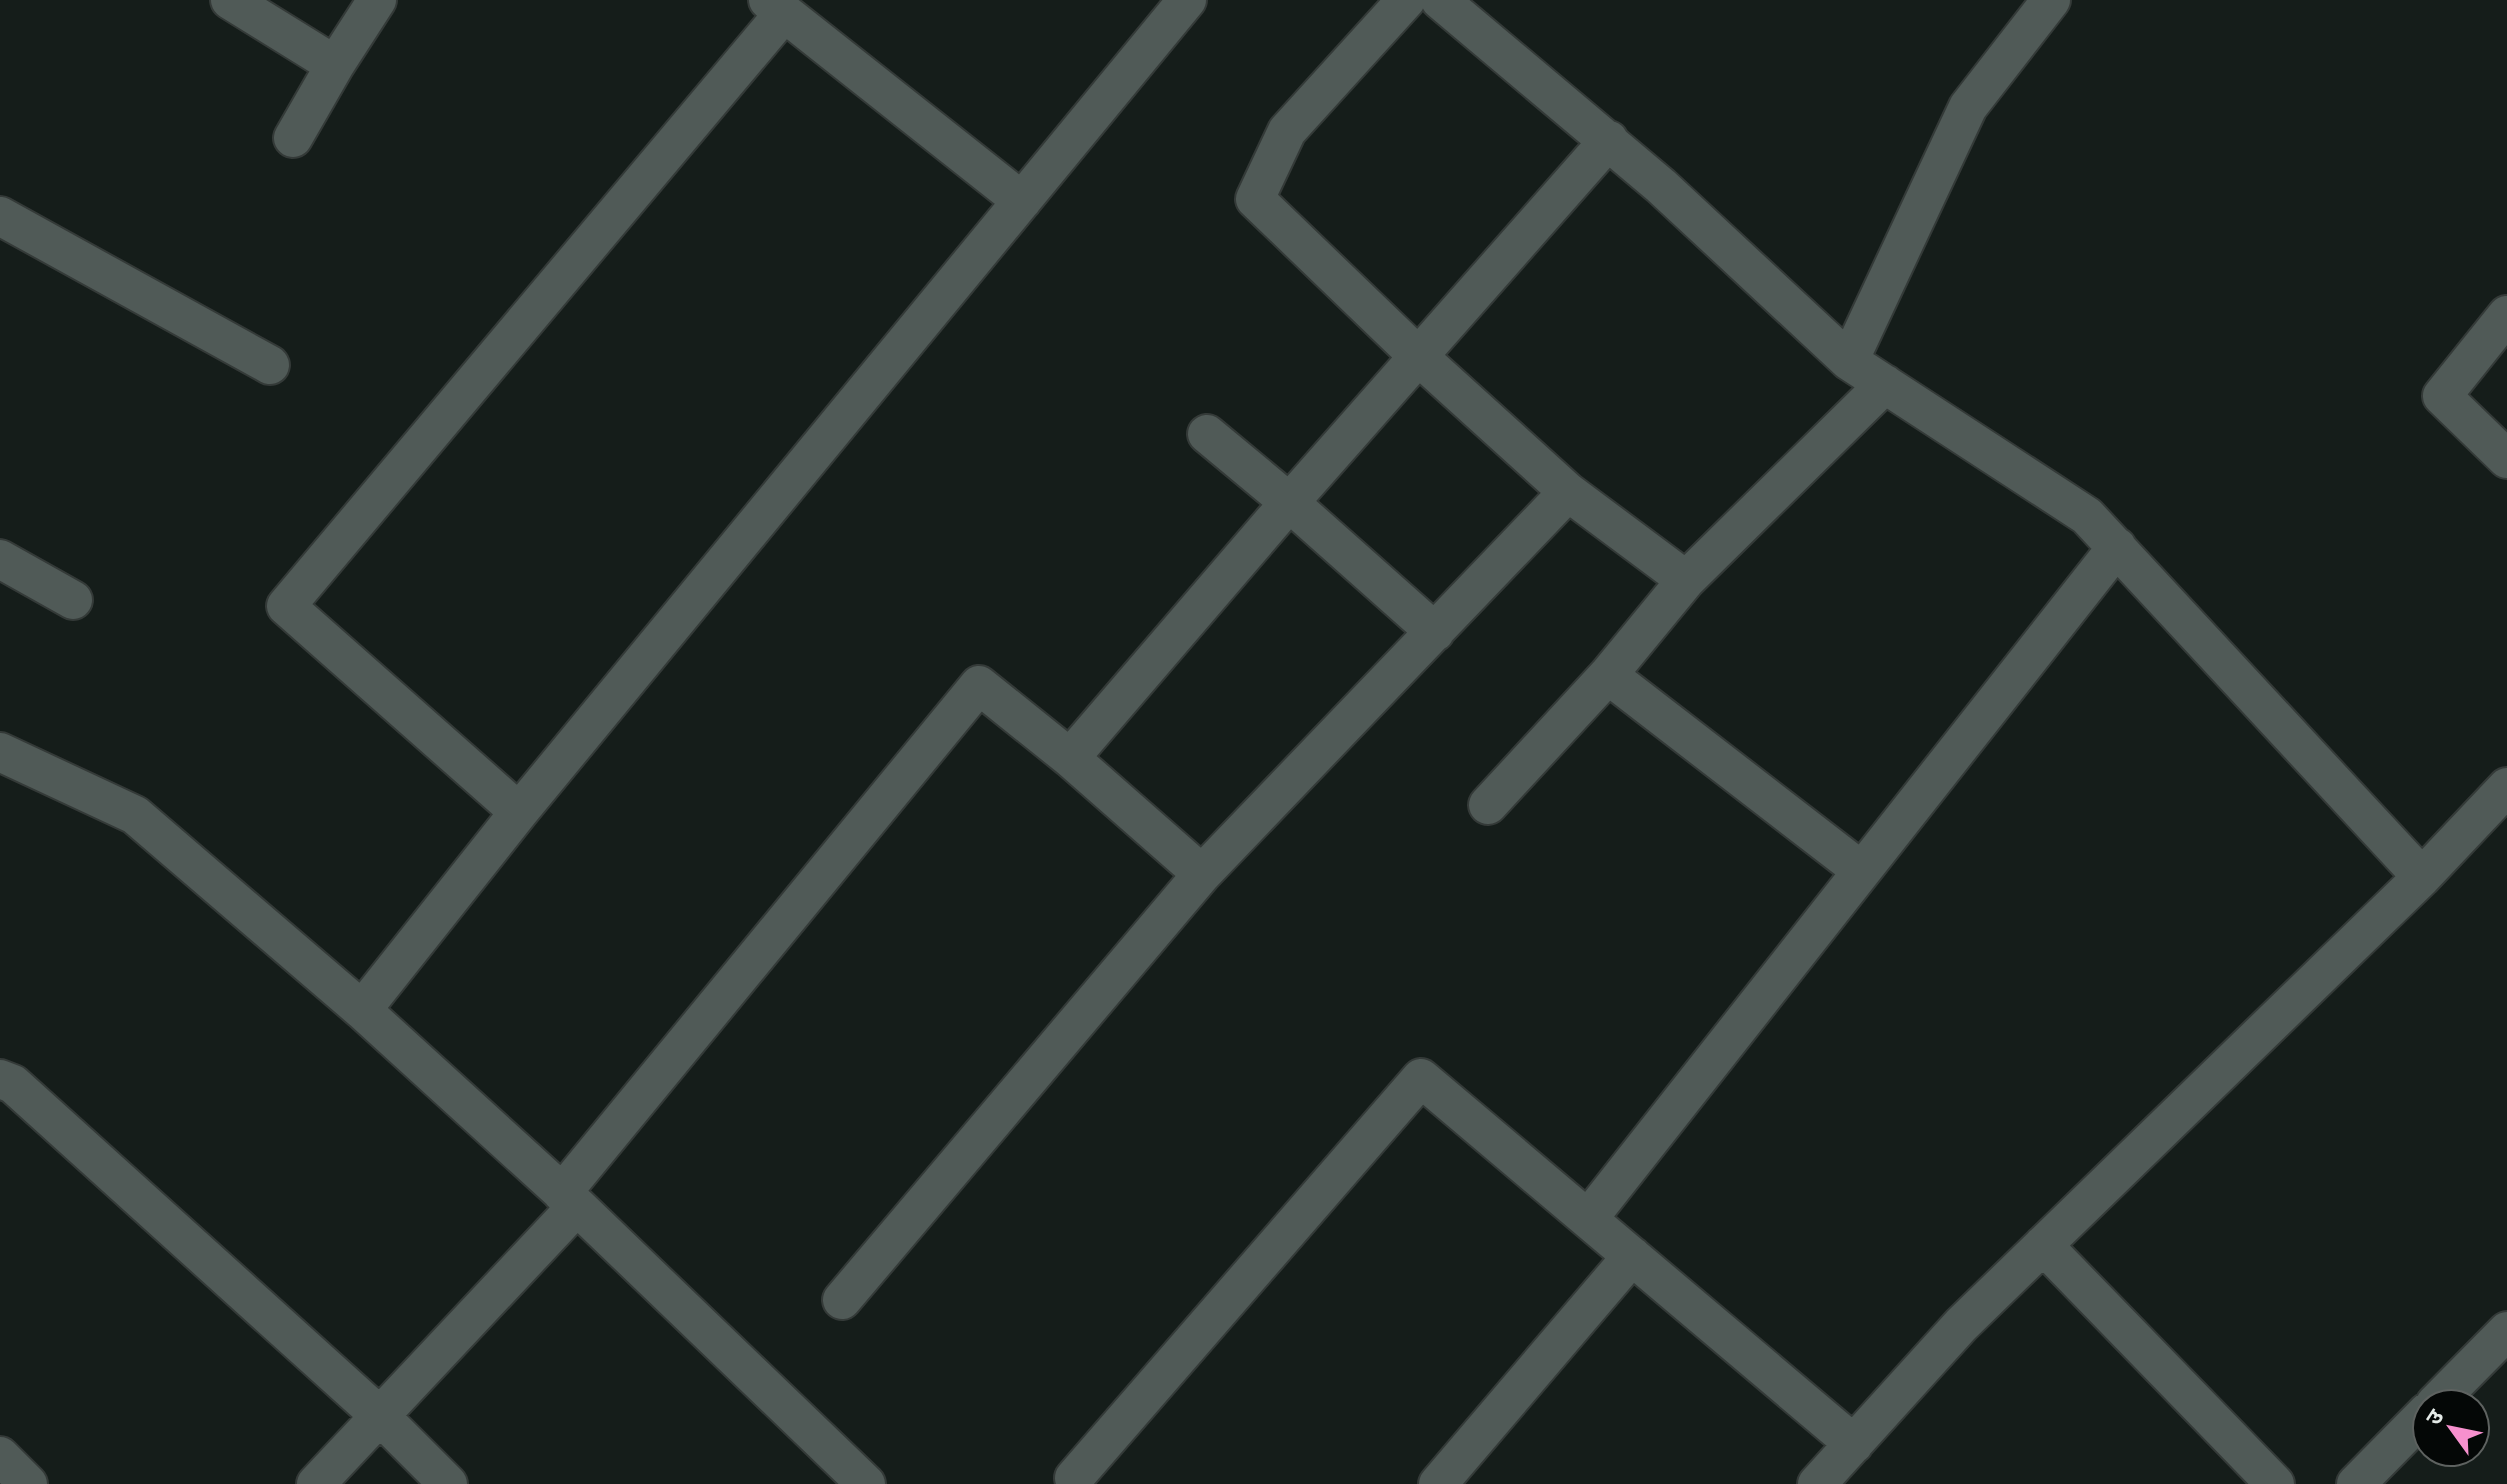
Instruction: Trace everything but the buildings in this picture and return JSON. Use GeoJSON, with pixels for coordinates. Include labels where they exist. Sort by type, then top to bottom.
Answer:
{"type":"FeatureCollection","features":[{"type":"Feature","properties":{"kind":"street"},"geometry":{"type":"LineString","coordinates":[[230,0],[335,65]]}},
{"type":"Feature","properties":{"kind":"street"},"geometry":{"type":"LineString","coordinates":[[293,138],[377,0]]}},
{"type":"Feature","properties":{"kind":"street"},"geometry":{"type":"LineString","coordinates":[[362,1010],[519,812],[1187,0]]}},
{"type":"Feature","properties":{"kind":"street"},"geometry":{"type":"LineString","coordinates":[[1406,0],[1287,131],[1255,199],[1418,356],[1568,492],[1686,580]]}},
{"type":"Feature","properties":{"kind":"street"},"geometry":{"type":"LineString","coordinates":[[1440,0],[1609,140],[1849,361],[2087,516],[2422,877]]}},
{"type":"Feature","properties":{"kind":"street"},"geometry":{"type":"LineString","coordinates":[[1849,361],[1968,107],[2051,0]]}},
{"type":"Feature","properties":{"kind":"street"},"geometry":{"type":"LineString","coordinates":[[519,812],[286,606],[776,6],[1022,201]]}},
{"type":"Feature","properties":{"kind":"street"},"geometry":{"type":"LineString","coordinates":[[1070,758],[1609,140]]}},
{"type":"Feature","properties":{"kind":"street"},"geometry":{"type":"LineString","coordinates":[[0,216],[270,365]]}},
{"type":"Feature","properties":{"kind":"street"},"geometry":{"type":"LineString","coordinates":[[2507,315],[2442,396],[2507,459]]}},
{"type":"Feature","properties":{"kind":"street"},"geometry":{"type":"LineString","coordinates":[[1488,805],[1608,675],[1686,580],[1885,384]]}},
{"type":"Feature","properties":{"kind":"street"},"geometry":{"type":"LineString","coordinates":[[1207,434],[1435,632]]}},
{"type":"Feature","properties":{"kind":"street"},"geometry":{"type":"LineString","coordinates":[[842,1300],[1202,874],[1568,492]]}},
{"type":"Feature","properties":{"kind":"street"},"geometry":{"type":"LineString","coordinates":[[1588,1219],[2117,547]]}},
{"type":"Feature","properties":{"kind":"street"},"geometry":{"type":"LineString","coordinates":[[0,559],[73,600]]}},
{"type":"Feature","properties":{"kind":"street"},"geometry":{"type":"LineString","coordinates":[[1608,675],[1862,871]]}},
{"type":"Feature","properties":{"kind":"street"},"geometry":{"type":"LineString","coordinates":[[316,1484],[380,1416],[570,1199],[979,685],[1070,758],[1202,874]]}},
{"type":"Feature","properties":{"kind":"street"},"geometry":{"type":"LineString","coordinates":[[0,752],[135,815],[362,1010],[570,1199],[866,1484]]}},
{"type":"Feature","properties":{"kind":"street"},"geometry":{"type":"LineString","coordinates":[[1817,1484],[1961,1325],[2422,877],[2507,787]]}},
{"type":"Feature","properties":{"kind":"street"},"geometry":{"type":"LineString","coordinates":[[1074,1478],[1421,1078],[1854,1444]]}},
{"type":"Feature","properties":{"kind":"street"},"geometry":{"type":"LineString","coordinates":[[0,1079],[13,1084],[380,1416],[448,1484]]}},
{"type":"Feature","properties":{"kind":"street"},"geometry":{"type":"LineString","coordinates":[[2043,1245],[2275,1484]]}},
{"type":"Feature","properties":{"kind":"street"},"geometry":{"type":"LineString","coordinates":[[1438,1484],[1632,1256]]}},
{"type":"Feature","properties":{"kind":"street"},"geometry":{"type":"LineString","coordinates":[[2451,1388],[2507,1331]]}},
{"type":"Feature","properties":{"kind":"street"},"geometry":{"type":"LineString","coordinates":[[2356,1484],[2411,1428]]}},
{"type":"Feature","properties":{"kind":"street"},"geometry":{"type":"LineString","coordinates":[[0,1456],[28,1484]]}}]}
